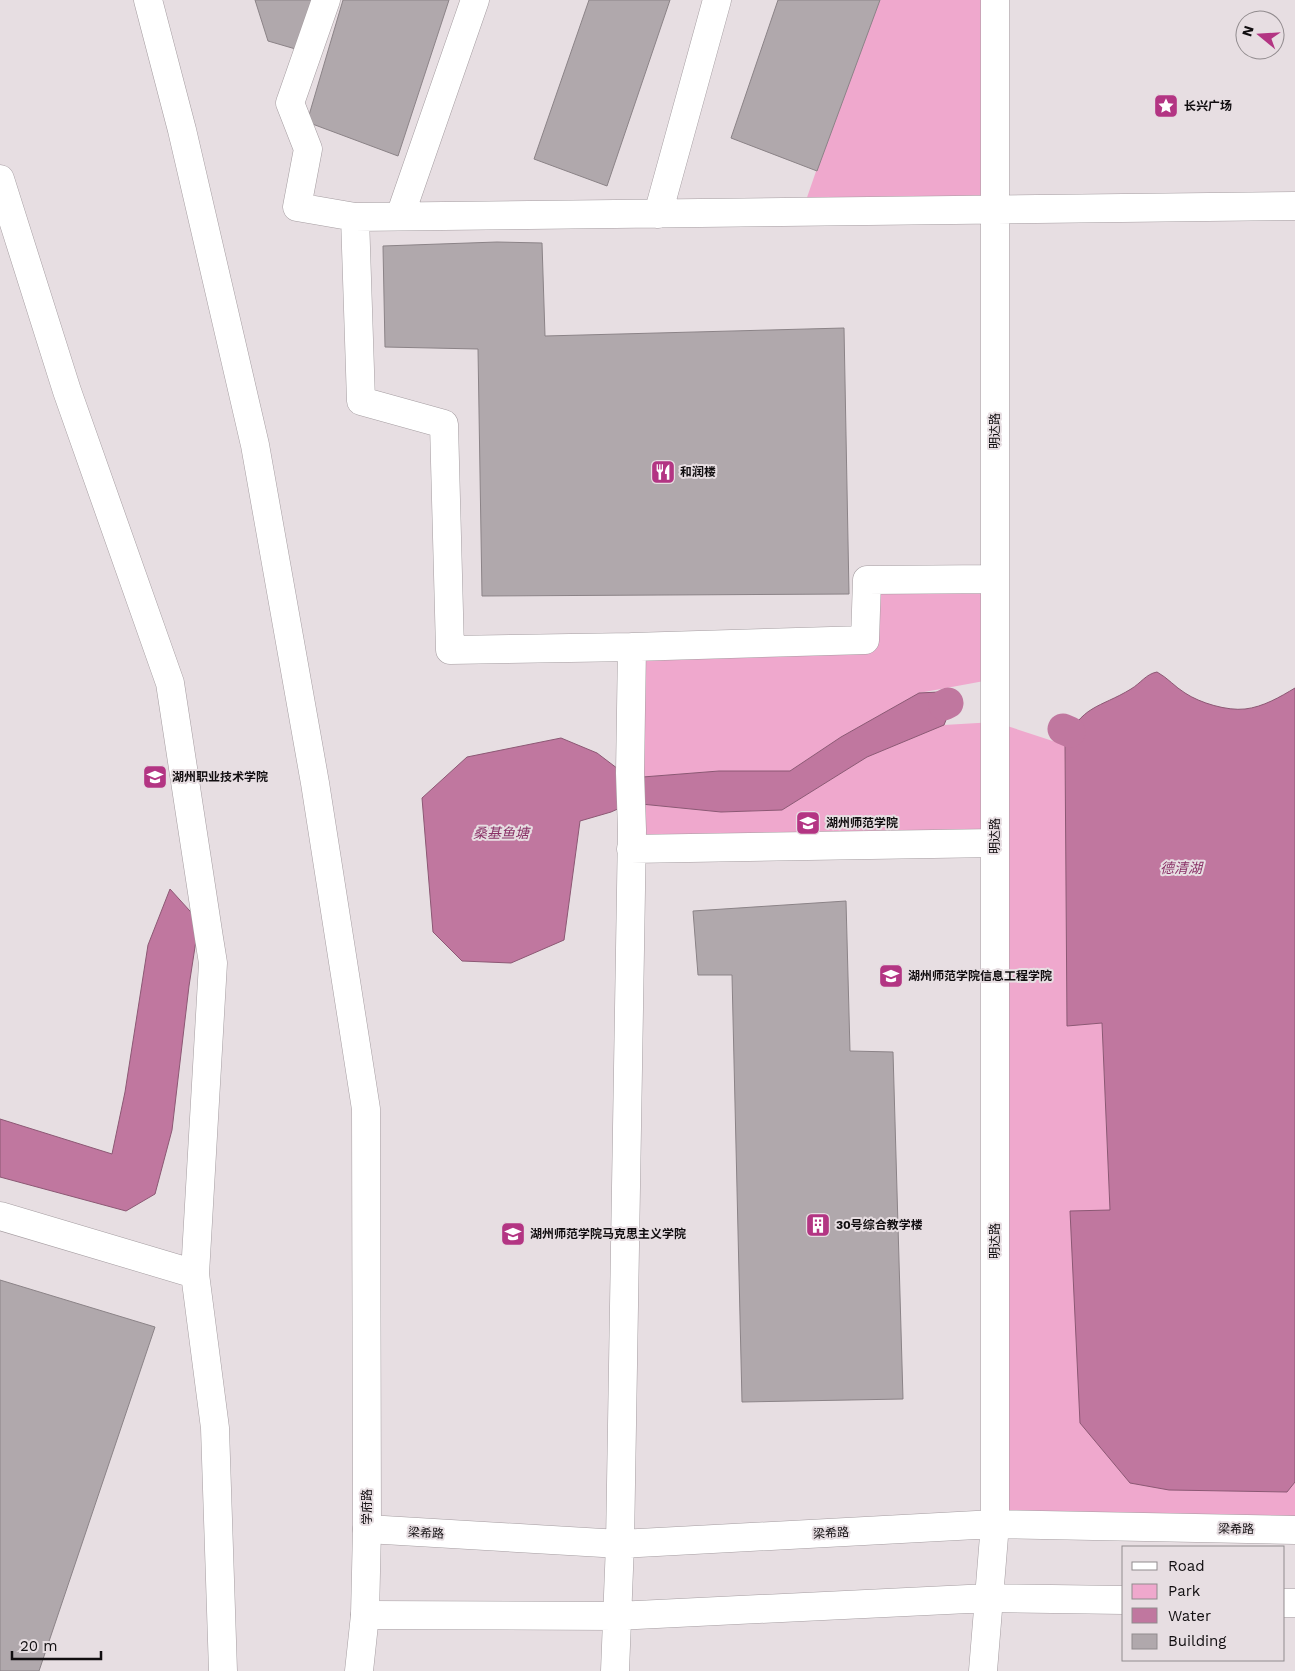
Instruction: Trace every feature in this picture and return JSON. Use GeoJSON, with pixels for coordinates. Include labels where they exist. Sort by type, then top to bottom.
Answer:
{"type":"FeatureCollection","features":[{"type":"Feature","properties":{"kind":"street","name":"学府路"},"geometry":{"type":"LineString","coordinates":[[148,0],[182,130],[255,444],[328,863],[366,1109],[367,1529],[365,1615],[359,1671]]}},
{"type":"Feature","properties":{"kind":"street"},"geometry":{"type":"LineString","coordinates":[[326,0],[290,104],[308,149],[297,207],[355,217],[1295,206]]}},
{"type":"Feature","properties":{"kind":"street"},"geometry":{"type":"LineString","coordinates":[[400,216],[475,0]]}},
{"type":"Feature","properties":{"kind":"street"},"geometry":{"type":"LineString","coordinates":[[658,214],[717,0]]}},
{"type":"Feature","properties":{"kind":"street","name":"明达路"},"geometry":{"type":"LineString","coordinates":[[982,1671],[995,1524],[995,0]]}},
{"type":"Feature","properties":{"kind":"street"},"geometry":{"type":"LineString","coordinates":[[0,179],[67,391],[170,683],[212,963],[195,1274],[215,1428],[223,1671]]}},
{"type":"Feature","properties":{"kind":"street"},"geometry":{"type":"LineString","coordinates":[[355,217],[361,401],[444,424],[450,650],[865,640],[867,580],[995,579]]}},
{"type":"Feature","properties":{"kind":"street"},"geometry":{"type":"LineString","coordinates":[[614,1671],[620,1544],[632,810],[630,773],[632,647]]}},
{"type":"Feature","properties":{"kind":"street"},"geometry":{"type":"LineString","coordinates":[[631,849],[995,843]]}},
{"type":"Feature","properties":{"kind":"street"},"geometry":{"type":"LineString","coordinates":[[0,1216],[195,1274]]}},
{"type":"Feature","properties":{"kind":"street","name":"梁希路"},"geometry":{"type":"LineString","coordinates":[[367,1529],[620,1544],[995,1524],[1295,1530]]}},
{"type":"Feature","properties":{"kind":"street"},"geometry":{"type":"LineString","coordinates":[[365,1615],[616,1616],[989,1598],[1122,1600]]}},
{"type":"Feature","properties":{"kind":"green space"},"geometry":{"type":"Polygon","coordinates":[[[875,0],[988,0],[995,210],[802,212],[875,0]]]}},
{"type":"Feature","properties":{"kind":"green space"},"geometry":{"type":"Polygon","coordinates":[[[995,579],[995,679],[919,693],[841,737],[790,771],[719,771],[630,778],[632,647],[865,640],[867,580],[995,579]]]}},
{"type":"Feature","properties":{"kind":"green space"},"geometry":{"type":"Polygon","coordinates":[[[995,722],[1065,745],[1067,1025],[1102,1023],[1110,1211],[1070,1211],[1169,1490],[1287,1492],[1295,1482],[1295,1530],[995,1524],[995,843],[631,849],[631,803],[721,812],[782,810],[867,757],[944,725],[995,722]]]}},
{"type":"Feature","properties":{"kind":"water","name":"德清湖"},"geometry":{"type":"Polygon","coordinates":[[[1157,672],[1191,697],[1214,706],[1230,709],[1245,709],[1265,704],[1295,688],[1295,1482],[1287,1492],[1169,1490],[1130,1483],[1080,1423],[1070,1211],[1110,1210],[1102,1023],[1067,1026],[1065,745],[1077,722],[1084,715],[1157,672]]]}},
{"type":"Feature","properties":{"kind":"water","name":"桑基鱼塘"},"geometry":{"type":"Polygon","coordinates":[[[939,692],[948,715],[944,725],[867,757],[782,810],[721,812],[631,803],[611,812],[580,821],[564,940],[511,963],[462,961],[433,932],[422,798],[467,757],[561,738],[597,753],[630,778],[719,771],[790,771],[841,737],[919,693],[939,692]]]}},
{"type":"Feature","properties":{"kind":"water"},"geometry":{"type":"Polygon","coordinates":[[[170,889],[199,921],[189,986],[172,1130],[155,1194],[126,1211],[0,1177],[0,1119],[112,1154],[125,1092],[148,945],[170,889]]]}},
{"type":"Feature","properties":{"kind":"building"},"geometry":{"type":"Polygon","coordinates":[[[255,0],[314,0],[299,50],[268,41],[255,0]]]}},
{"type":"Feature","properties":{"kind":"building"},"geometry":{"type":"Polygon","coordinates":[[[343,0],[449,0],[398,156],[307,122],[343,0]]]}},
{"type":"Feature","properties":{"kind":"building"},"geometry":{"type":"Polygon","coordinates":[[[589,0],[670,0],[607,186],[534,159],[589,0]]]}},
{"type":"Feature","properties":{"kind":"building"},"geometry":{"type":"Polygon","coordinates":[[[778,0],[880,0],[817,171],[731,138],[778,0]]]}},
{"type":"Feature","properties":{"kind":"building","name":"和润楼"},"geometry":{"type":"Polygon","coordinates":[[[497,242],[542,243],[545,336],[844,328],[849,594],[482,596],[478,349],[385,347],[383,246],[497,242]]]}},
{"type":"Feature","properties":{"kind":"building","name":"30号综合教学楼"},"geometry":{"type":"Polygon","coordinates":[[[846,901],[850,1051],[893,1052],[903,1399],[742,1402],[732,975],[698,975],[693,911],[846,901]]]}},
{"type":"Feature","properties":{"kind":"building"},"geometry":{"type":"Polygon","coordinates":[[[0,1280],[155,1327],[39,1671],[0,1671],[0,1280]]]}},
{"type":"Feature","properties":{"kind":"waterway"},"geometry":{"type":"LineString","coordinates":[[944,705],[948,703]]}},
{"type":"Feature","properties":{"kind":"waterway"},"geometry":{"type":"LineString","coordinates":[[1063,729],[1070,732]]}},
{"type":"Feature","properties":{"kind":"place","name":"长兴广场"},"geometry":{"type":"Point","coordinates":[1166,106]}},
{"type":"Feature","properties":{"kind":"place","name":"和润楼"},"geometry":{"type":"Point","coordinates":[663,472]}},
{"type":"Feature","properties":{"kind":"place","name":"湖州职业技术学院"},"geometry":{"type":"Point","coordinates":[155,777]}},
{"type":"Feature","properties":{"kind":"place","name":"湖州师范学院"},"geometry":{"type":"Point","coordinates":[808,823]}},
{"type":"Feature","properties":{"kind":"place","name":"湖州师范学院信息工程学院"},"geometry":{"type":"Point","coordinates":[891,976]}},
{"type":"Feature","properties":{"kind":"place","name":"30号综合教学楼"},"geometry":{"type":"Point","coordinates":[818,1225]}},
{"type":"Feature","properties":{"kind":"place","name":"湖州师范学院马克思主义学院"},"geometry":{"type":"Point","coordinates":[513,1234]}}]}
